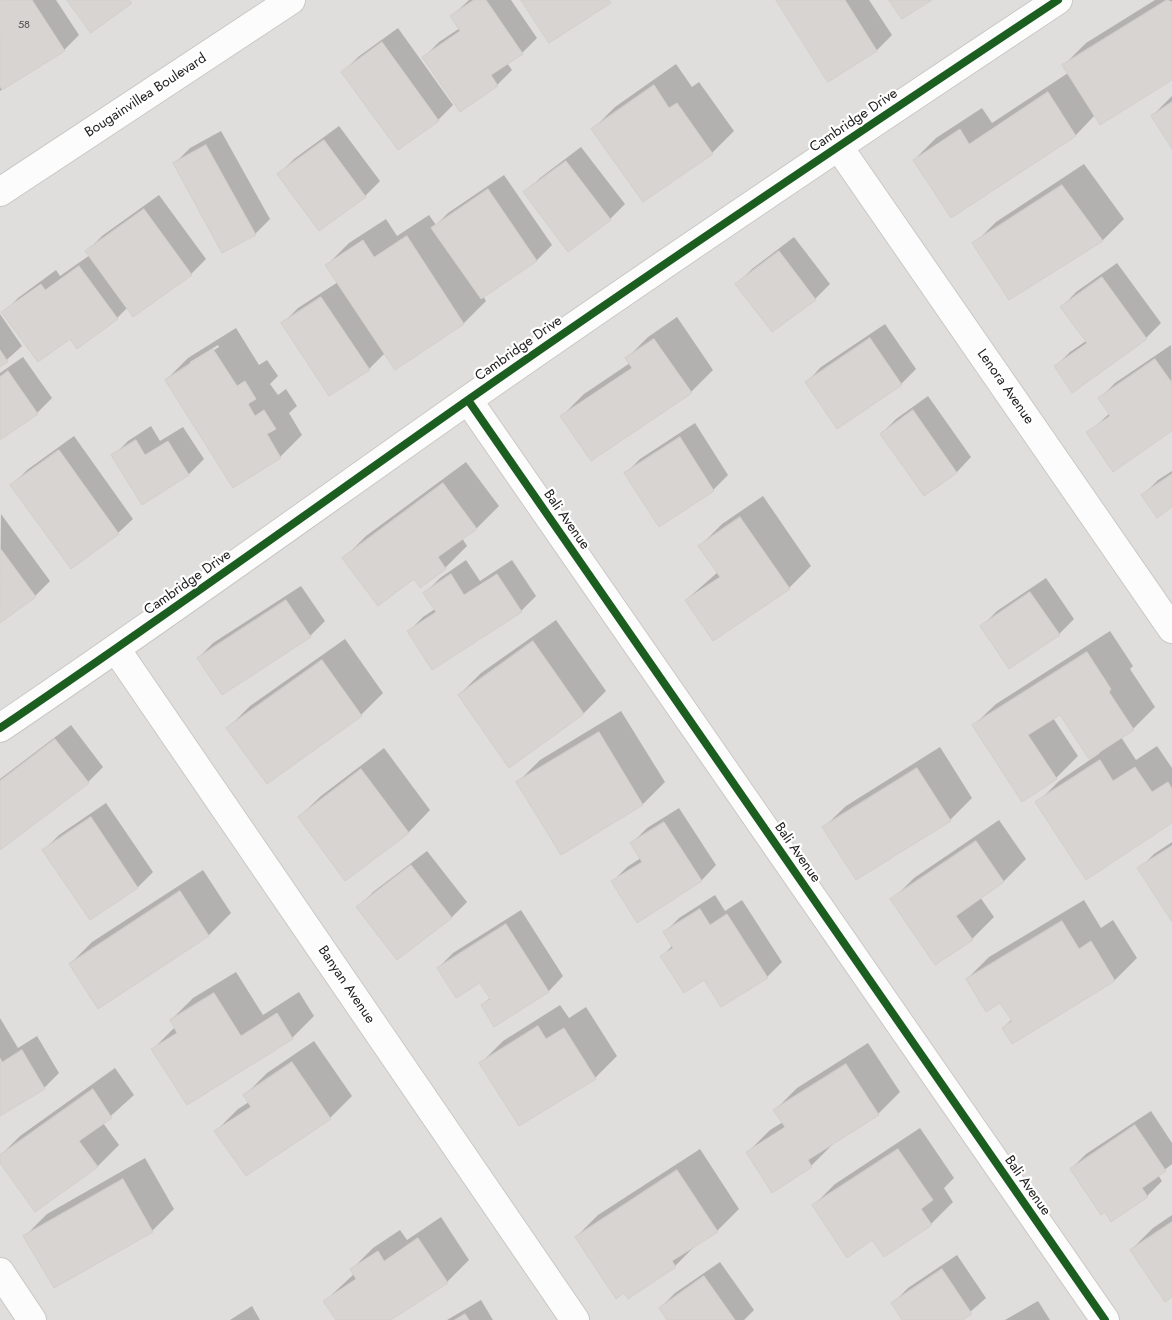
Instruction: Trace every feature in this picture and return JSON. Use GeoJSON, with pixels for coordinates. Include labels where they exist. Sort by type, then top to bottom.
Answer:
{"type":"FeatureCollection","features":[{"type":"Feature","properties":{"kind":"street","name":"Bougainvillea Boulevard"},"geometry":{"type":"LineString","coordinates":[[0,192],[291,0]]}},
{"type":"Feature","properties":{"kind":"street","name":"Cambridge Drive"},"geometry":{"type":"LineString","coordinates":[[0,728],[116,650],[468,400],[838,146],[1058,0]]}},
{"type":"Feature","properties":{"kind":"street","name":"Lenora Avenue"},"geometry":{"type":"LineString","coordinates":[[838,146],[1172,628]]}},
{"type":"Feature","properties":{"kind":"street","name":"Bali Avenue"},"geometry":{"type":"LineString","coordinates":[[468,400],[1105,1320]]}},
{"type":"Feature","properties":{"kind":"street","name":"Banyan Avenue"},"geometry":{"type":"LineString","coordinates":[[116,650],[575,1320]]}},
{"type":"Feature","properties":{"kind":"street"},"geometry":{"type":"LineString","coordinates":[[0,1272],[32,1320]]}},
{"type":"Feature","properties":{"kind":"shaded area"},"geometry":{"type":"Polygon","coordinates":[[[0,0],[1172,0],[1172,1320],[0,1320],[0,0]]]}},
{"type":"Feature","properties":{"kind":"building"},"geometry":{"type":"Polygon","coordinates":[[[0,0],[32,0],[65,51],[2,90],[0,86],[0,0]]]}},
{"type":"Feature","properties":{"kind":"building"},"geometry":{"type":"Polygon","coordinates":[[[67,0],[129,0],[132,3],[91,33],[67,0]]]}},
{"type":"Feature","properties":{"kind":"building"},"geometry":{"type":"Polygon","coordinates":[[[474,0],[486,0],[523,54],[491,75],[498,86],[460,112],[422,57],[460,31],[450,16],[474,0]]]}},
{"type":"Feature","properties":{"kind":"building"},"geometry":{"type":"Polygon","coordinates":[[[521,0],[609,0],[611,3],[549,43],[521,0]]]}},
{"type":"Feature","properties":{"kind":"building"},"geometry":{"type":"Polygon","coordinates":[[[776,0],[845,0],[877,51],[828,82],[776,0]]]}},
{"type":"Feature","properties":{"kind":"building"},"geometry":{"type":"Polygon","coordinates":[[[889,0],[932,0],[902,19],[889,0]]]}},
{"type":"Feature","properties":{"kind":"building"},"geometry":{"type":"Polygon","coordinates":[[[1167,0],[1172,2],[1172,80],[1100,125],[1062,65],[1167,0]]]}},
{"type":"Feature","properties":{"kind":"building"},"geometry":{"type":"Polygon","coordinates":[[[382,42],[439,121],[398,150],[341,72],[382,42]]]}},
{"type":"Feature","properties":{"kind":"building"},"geometry":{"type":"Polygon","coordinates":[[[654,85],[669,108],[677,103],[713,154],[643,202],[591,129],[654,85]]]}},
{"type":"Feature","properties":{"kind":"building"},"geometry":{"type":"Polygon","coordinates":[[[1048,92],[1076,136],[951,218],[913,160],[960,129],[969,144],[1048,92]]]}},
{"type":"Feature","properties":{"kind":"building"},"geometry":{"type":"Polygon","coordinates":[[[1172,102],[1172,149],[1151,116],[1172,102]]]}},
{"type":"Feature","properties":{"kind":"building"},"geometry":{"type":"Polygon","coordinates":[[[324,140],[366,197],[319,231],[277,174],[324,140]]]}},
{"type":"Feature","properties":{"kind":"building"},"geometry":{"type":"Polygon","coordinates":[[[206,145],[256,235],[222,253],[173,163],[206,145]]]}},
{"type":"Feature","properties":{"kind":"building"},"geometry":{"type":"Polygon","coordinates":[[[566,161],[611,220],[568,252],[523,192],[566,161]]]}},
{"type":"Feature","properties":{"kind":"building"},"geometry":{"type":"Polygon","coordinates":[[[1062,185],[1103,241],[1009,300],[972,243],[1062,185]]]}},
{"type":"Feature","properties":{"kind":"building"},"geometry":{"type":"Polygon","coordinates":[[[488,189],[537,261],[481,299],[431,228],[488,189]]]}},
{"type":"Feature","properties":{"kind":"building"},"geometry":{"type":"Polygon","coordinates":[[[144,209],[192,275],[133,317],[85,251],[144,209]]]}},
{"type":"Feature","properties":{"kind":"building"},"geometry":{"type":"Polygon","coordinates":[[[407,236],[464,324],[395,370],[325,265],[363,240],[374,257],[407,236]]]}},
{"type":"Feature","properties":{"kind":"building"},"geometry":{"type":"Polygon","coordinates":[[[779,251],[816,300],[772,332],[735,284],[779,251]]]}},
{"type":"Feature","properties":{"kind":"building"},"geometry":{"type":"Polygon","coordinates":[[[79,266],[118,319],[77,349],[70,339],[38,362],[1,312],[41,284],[45,290],[79,266]]]}},
{"type":"Feature","properties":{"kind":"building"},"geometry":{"type":"Polygon","coordinates":[[[1102,277],[1147,339],[1072,393],[1054,366],[1087,343],[1060,307],[1102,277]]]}},
{"type":"Feature","properties":{"kind":"building"},"geometry":{"type":"Polygon","coordinates":[[[321,297],[370,370],[329,396],[281,323],[321,297]]]}},
{"type":"Feature","properties":{"kind":"building"},"geometry":{"type":"Polygon","coordinates":[[[870,338],[902,385],[837,429],[805,382],[870,338]]]}},
{"type":"Feature","properties":{"kind":"building"},"geometry":{"type":"Polygon","coordinates":[[[654,339],[692,393],[591,461],[560,416],[632,368],[625,358],[654,339]]]}},
{"type":"Feature","properties":{"kind":"building"},"geometry":{"type":"Polygon","coordinates":[[[213,349],[237,386],[245,381],[256,399],[248,404],[255,416],[264,410],[276,429],[267,434],[281,458],[233,488],[165,380],[213,349]]]}},
{"type":"Feature","properties":{"kind":"building"},"geometry":{"type":"Polygon","coordinates":[[[0,350],[8,362],[0,367],[0,350]]]}},
{"type":"Feature","properties":{"kind":"building"},"geometry":{"type":"Polygon","coordinates":[[[1155,359],[1172,383],[1172,431],[1113,472],[1086,432],[1110,416],[1098,398],[1155,359]]]}},
{"type":"Feature","properties":{"kind":"building"},"geometry":{"type":"Polygon","coordinates":[[[8,371],[38,414],[0,440],[0,377],[8,371]]]}},
{"type":"Feature","properties":{"kind":"building"},"geometry":{"type":"Polygon","coordinates":[[[913,410],[957,473],[924,496],[880,434],[913,410]]]}},
{"type":"Feature","properties":{"kind":"building"},"geometry":{"type":"Polygon","coordinates":[[[680,437],[714,491],[659,527],[624,473],[680,437]]]}},
{"type":"Feature","properties":{"kind":"building"},"geometry":{"type":"Polygon","coordinates":[[[136,440],[145,455],[168,441],[189,475],[142,505],[111,455],[136,440]]]}},
{"type":"Feature","properties":{"kind":"building"},"geometry":{"type":"Polygon","coordinates":[[[59,450],[119,534],[71,569],[10,485],[59,450]]]}},
{"type":"Feature","properties":{"kind":"building"},"geometry":{"type":"Polygon","coordinates":[[[1172,474],[1172,507],[1157,518],[1141,495],[1172,474]]]}},
{"type":"Feature","properties":{"kind":"building"},"geometry":{"type":"Polygon","coordinates":[[[443,483],[477,529],[438,557],[446,569],[420,588],[414,579],[378,606],[342,558],[443,483]]]}},
{"type":"Feature","properties":{"kind":"building"},"geometry":{"type":"Polygon","coordinates":[[[740,517],[790,589],[713,641],[685,600],[720,577],[698,546],[740,517]]]}},
{"type":"Feature","properties":{"kind":"building"},"geometry":{"type":"Polygon","coordinates":[[[0,548],[36,597],[0,623],[0,548]]]}},
{"type":"Feature","properties":{"kind":"building"},"geometry":{"type":"Polygon","coordinates":[[[451,574],[464,595],[497,574],[522,612],[432,670],[407,631],[436,612],[423,593],[451,574]]]}},
{"type":"Feature","properties":{"kind":"building"},"geometry":{"type":"Polygon","coordinates":[[[1030,592],[1060,635],[1009,669],[980,626],[1030,592]]]}},
{"type":"Feature","properties":{"kind":"building"},"geometry":{"type":"Polygon","coordinates":[[[286,600],[311,637],[222,695],[197,658],[286,600]]]}},
{"type":"Feature","properties":{"kind":"building"},"geometry":{"type":"Polygon","coordinates":[[[533,641],[584,714],[509,768],[458,695],[533,641]]]}},
{"type":"Feature","properties":{"kind":"building"},"geometry":{"type":"Polygon","coordinates":[[[1087,652],[1111,689],[1109,692],[1134,730],[1089,759],[1060,715],[1028,735],[1057,779],[1022,802],[972,725],[1087,652]]]}},
{"type":"Feature","properties":{"kind":"building"},"geometry":{"type":"Polygon","coordinates":[[[322,660],[362,716],[267,784],[226,728],[322,660]]]}},
{"type":"Feature","properties":{"kind":"building"},"geometry":{"type":"Polygon","coordinates":[[[599,732],[643,805],[561,855],[516,782],[599,732]]]}},
{"type":"Feature","properties":{"kind":"building"},"geometry":{"type":"Polygon","coordinates":[[[55,739],[89,783],[0,850],[0,781],[55,739]]]}},
{"type":"Feature","properties":{"kind":"building"},"geometry":{"type":"Polygon","coordinates":[[[1100,760],[1113,781],[1135,767],[1152,792],[1168,782],[1172,789],[1172,823],[1086,880],[1035,802],[1100,760]]]}},
{"type":"Feature","properties":{"kind":"building"},"geometry":{"type":"Polygon","coordinates":[[[917,768],[951,821],[856,880],[822,827],[917,768]]]}},
{"type":"Feature","properties":{"kind":"building"},"geometry":{"type":"Polygon","coordinates":[[[361,769],[409,833],[345,881],[298,817],[361,769]]]}},
{"type":"Feature","properties":{"kind":"building"},"geometry":{"type":"Polygon","coordinates":[[[91,817],[138,888],[90,920],[42,850],[91,817]]]}},
{"type":"Feature","properties":{"kind":"building"},"geometry":{"type":"Polygon","coordinates":[[[664,822],[702,881],[637,923],[611,881],[642,862],[630,843],[664,822]]]}},
{"type":"Feature","properties":{"kind":"building"},"geometry":{"type":"Polygon","coordinates":[[[976,841],[1004,882],[956,916],[973,940],[935,965],[890,899],[976,841]]]}},
{"type":"Feature","properties":{"kind":"building"},"geometry":{"type":"Polygon","coordinates":[[[1172,846],[1172,922],[1137,868],[1172,846]]]}},
{"type":"Feature","properties":{"kind":"building"},"geometry":{"type":"Polygon","coordinates":[[[411,865],[452,918],[397,960],[356,907],[411,865]]]}},
{"type":"Feature","properties":{"kind":"building"},"geometry":{"type":"Polygon","coordinates":[[[180,891],[209,936],[98,1009],[69,964],[180,891]]]}},
{"type":"Feature","properties":{"kind":"building"},"geometry":{"type":"Polygon","coordinates":[[[700,909],[710,925],[727,914],[768,978],[721,1007],[704,980],[684,993],[660,956],[673,948],[663,932],[700,909]]]}},
{"type":"Feature","properties":{"kind":"building"},"geometry":{"type":"Polygon","coordinates":[[[1062,921],[1079,949],[1091,941],[1115,981],[1012,1044],[1002,1028],[1012,1021],[1000,1003],[986,1012],[966,979],[1062,921]]]}},
{"type":"Feature","properties":{"kind":"building"},"geometry":{"type":"Polygon","coordinates":[[[506,924],[549,992],[494,1027],[481,1005],[490,999],[480,983],[456,998],[437,968],[506,924]]]}},
{"type":"Feature","properties":{"kind":"building"},"geometry":{"type":"Polygon","coordinates":[[[214,993],[241,1036],[277,1013],[293,1039],[187,1105],[151,1049],[177,1033],[170,1020],[214,993]]]}},
{"type":"Feature","properties":{"kind":"building"},"geometry":{"type":"Polygon","coordinates":[[[538,1026],[546,1039],[564,1028],[596,1079],[519,1126],[479,1063],[538,1026]]]}},
{"type":"Feature","properties":{"kind":"building"},"geometry":{"type":"Polygon","coordinates":[[[22,1050],[45,1089],[0,1116],[0,1058],[2,1062],[22,1050]]]}},
{"type":"Feature","properties":{"kind":"building"},"geometry":{"type":"Polygon","coordinates":[[[292,1062],[331,1119],[246,1176],[214,1131],[251,1107],[243,1095],[292,1062]]]}},
{"type":"Feature","properties":{"kind":"building"},"geometry":{"type":"Polygon","coordinates":[[[846,1064],[879,1115],[808,1160],[812,1167],[772,1193],[746,1152],[785,1127],[773,1110],[846,1064]]]}},
{"type":"Feature","properties":{"kind":"building"},"geometry":{"type":"Polygon","coordinates":[[[93,1089],[112,1118],[79,1141],[98,1167],[35,1212],[0,1163],[0,1155],[93,1089]]]}},
{"type":"Feature","properties":{"kind":"building"},"geometry":{"type":"Polygon","coordinates":[[[1135,1125],[1166,1171],[1142,1188],[1148,1197],[1111,1222],[1105,1212],[1101,1215],[1070,1169],[1135,1125]]]}},
{"type":"Feature","properties":{"kind":"building"},"geometry":{"type":"Polygon","coordinates":[[[898,1149],[933,1200],[921,1209],[932,1225],[884,1257],[872,1240],[847,1258],[812,1205],[898,1149]]]}},
{"type":"Feature","properties":{"kind":"building"},"geometry":{"type":"Polygon","coordinates":[[[677,1170],[718,1232],[672,1261],[676,1267],[628,1299],[624,1293],[616,1299],[575,1237],[677,1170]]]}},
{"type":"Feature","properties":{"kind":"building"},"geometry":{"type":"Polygon","coordinates":[[[123,1179],[153,1232],[54,1288],[23,1236],[123,1179]]]}},
{"type":"Feature","properties":{"kind":"building"},"geometry":{"type":"Polygon","coordinates":[[[1172,1222],[1172,1297],[1165,1302],[1130,1250],[1172,1222]]]}},
{"type":"Feature","properties":{"kind":"building"},"geometry":{"type":"Polygon","coordinates":[[[418,1238],[448,1283],[391,1320],[336,1320],[323,1301],[356,1279],[350,1269],[378,1251],[384,1261],[418,1238]]]}},
{"type":"Feature","properties":{"kind":"building"},"geometry":{"type":"Polygon","coordinates":[[[942,1269],[972,1314],[963,1320],[902,1320],[891,1303],[942,1269]]]}},
{"type":"Feature","properties":{"kind":"building"},"geometry":{"type":"Polygon","coordinates":[[[704,1276],[735,1320],[667,1320],[659,1308],[704,1276]]]}},
{"type":"Feature","properties":{"kind":"building"},"geometry":{"type":"Polygon","coordinates":[[[465,1314],[469,1320],[455,1320],[465,1314]]]}},
{"type":"Feature","properties":{"kind":"cycle path"},"geometry":{"type":"LineString","coordinates":[[0,728],[612,300],[1058,0]]}},
{"type":"Feature","properties":{"kind":"cycle path"},"geometry":{"type":"LineString","coordinates":[[468,400],[1105,1320]]}}]}
